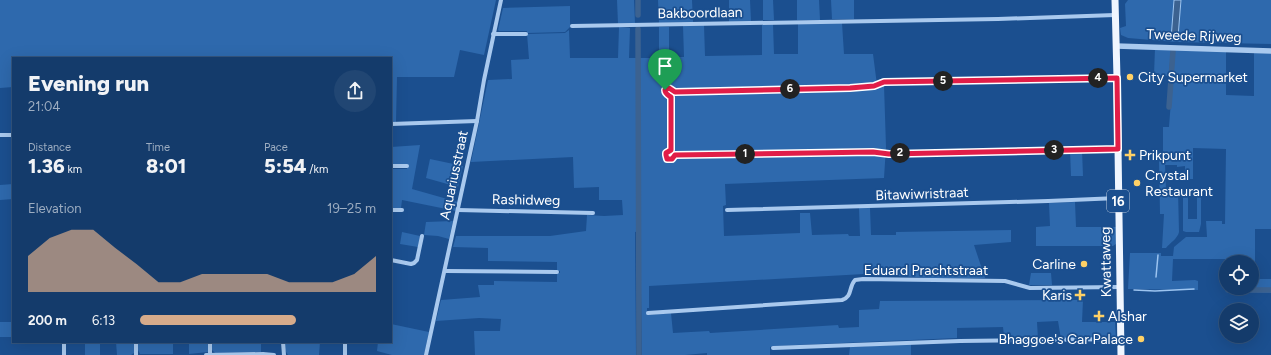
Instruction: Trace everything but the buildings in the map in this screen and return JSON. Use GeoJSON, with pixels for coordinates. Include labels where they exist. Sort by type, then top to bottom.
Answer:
{"type":"FeatureCollection","features":[{"type":"Feature","properties":{"kind":"main road","name":"Kwattaweg"},"geometry":{"type":"LineString","coordinates":[[1115,0],[1121,355]]}},
{"type":"Feature","properties":{"kind":"street","name":"Aquariusstraat"},"geometry":{"type":"LineString","coordinates":[[426,355],[477,121],[493,34],[501,0]]}},
{"type":"Feature","properties":{"kind":"street","name":"Bakboordlaan"},"geometry":{"type":"LineString","coordinates":[[572,26],[1115,15]]}},
{"type":"Feature","properties":{"kind":"street"},"geometry":{"type":"LineString","coordinates":[[493,34],[526,34]]}},
{"type":"Feature","properties":{"kind":"street","name":"Tweede Rijweg"},"geometry":{"type":"LineString","coordinates":[[1116,46],[1271,51]]}},
{"type":"Feature","properties":{"kind":"street"},"geometry":{"type":"LineString","coordinates":[[671,97],[666,94],[665,90],[669,88],[675,92],[850,88],[874,86],[884,82],[1117,78]]}},
{"type":"Feature","properties":{"kind":"street"},"geometry":{"type":"LineString","coordinates":[[675,92],[671,97],[671,150],[675,155]]}},
{"type":"Feature","properties":{"kind":"street"},"geometry":{"type":"LineString","coordinates":[[392,124],[477,121]]}},
{"type":"Feature","properties":{"kind":"street"},"geometry":{"type":"LineString","coordinates":[[0,135],[12,135]]}},
{"type":"Feature","properties":{"kind":"street"},"geometry":{"type":"LineString","coordinates":[[671,150],[666,153],[667,159],[672,159],[675,155],[873,152],[889,154],[1118,149]]}},
{"type":"Feature","properties":{"kind":"street"},"geometry":{"type":"LineString","coordinates":[[392,166],[407,166]]}},
{"type":"Feature","properties":{"kind":"street","name":"Bitawiwristraat"},"geometry":{"type":"LineString","coordinates":[[727,210],[1118,198]]}},
{"type":"Feature","properties":{"kind":"street"},"geometry":{"type":"LineString","coordinates":[[392,210],[402,210]]}},
{"type":"Feature","properties":{"kind":"street","name":"Rashidweg"},"geometry":{"type":"LineString","coordinates":[[458,210],[593,213]]}},
{"type":"Feature","properties":{"kind":"street"},"geometry":{"type":"LineString","coordinates":[[392,260],[411,264],[414,263],[417,260],[422,236]]}},
{"type":"Feature","properties":{"kind":"street"},"geometry":{"type":"LineString","coordinates":[[445,271],[558,272]]}},
{"type":"Feature","properties":{"kind":"street","name":"Eduard Prachtstraat"},"geometry":{"type":"LineString","coordinates":[[648,313],[842,300],[850,295],[851,285],[855,280],[863,279],[1006,281],[1030,288],[1120,287]]}},
{"type":"Feature","properties":{"kind":"street"},"geometry":{"type":"LineString","coordinates":[[773,348],[960,341],[1121,340]]}},
{"type":"Feature","properties":{"kind":"street"},"geometry":{"type":"LineString","coordinates":[[64,343],[64,355]]}},
{"type":"Feature","properties":{"kind":"street"},"geometry":{"type":"LineString","coordinates":[[136,343],[136,355]]}},
{"type":"Feature","properties":{"kind":"street"},"geometry":{"type":"LineString","coordinates":[[210,343],[210,355]]}},
{"type":"Feature","properties":{"kind":"street"},"geometry":{"type":"LineString","coordinates":[[284,343],[284,355]]}},
{"type":"Feature","properties":{"kind":"street"},"geometry":{"type":"LineString","coordinates":[[345,343],[345,355]]}},
{"type":"Feature","properties":{"kind":"street"},"geometry":{"type":"LineString","coordinates":[[206,355],[274,355]]}},
{"type":"Feature","properties":{"kind":"shaded area"},"geometry":{"type":"Polygon","coordinates":[[[0,0],[496,0],[484,55],[460,50],[454,77],[397,77],[396,122],[392,122],[392,57],[12,57],[12,87],[0,88],[0,0]]]}},
{"type":"Feature","properties":{"kind":"shaded area"},"geometry":{"type":"Polygon","coordinates":[[[617,0],[634,0],[635,23],[618,24],[617,0]]]}},
{"type":"Feature","properties":{"kind":"shaded area"},"geometry":{"type":"Polygon","coordinates":[[[658,0],[692,0],[693,22],[659,23],[658,0]]]}},
{"type":"Feature","properties":{"kind":"shaded area"},"geometry":{"type":"Polygon","coordinates":[[[729,0],[750,0],[751,21],[729,22],[729,0]]]}},
{"type":"Feature","properties":{"kind":"shaded area"},"geometry":{"type":"Polygon","coordinates":[[[763,0],[773,0],[774,20],[763,20],[763,0]]]}},
{"type":"Feature","properties":{"kind":"shaded area"},"geometry":{"type":"Polygon","coordinates":[[[797,0],[819,0],[820,20],[797,20],[797,0]]]}},
{"type":"Feature","properties":{"kind":"shaded area"},"geometry":{"type":"Polygon","coordinates":[[[831,0],[854,0],[854,19],[832,19],[831,0]]]}},
{"type":"Feature","properties":{"kind":"shaded area"},"geometry":{"type":"Polygon","coordinates":[[[1128,0],[1174,0],[1171,39],[1175,40],[1178,37],[1181,0],[1271,0],[1271,44],[1176,42],[1128,38],[1121,35],[1120,28],[1126,26],[1125,4],[1128,0]]]}},
{"type":"Feature","properties":{"kind":"shaded area"},"geometry":{"type":"Polygon","coordinates":[[[1174,0],[1181,0],[1178,37],[1175,40],[1172,40],[1171,39],[1174,0]]]}},
{"type":"Feature","properties":{"kind":"shaded area"},"geometry":{"type":"Polygon","coordinates":[[[570,6],[570,27],[565,32],[527,33],[527,31],[498,30],[503,8],[570,6]]]}},
{"type":"Feature","properties":{"kind":"shaded area"},"geometry":{"type":"Polygon","coordinates":[[[842,23],[844,54],[873,54],[877,85],[884,85],[886,147],[884,178],[725,184],[726,205],[723,206],[724,236],[800,233],[800,213],[810,213],[812,235],[848,234],[849,236],[860,236],[859,208],[870,208],[871,235],[896,235],[896,232],[1011,230],[1011,242],[974,245],[985,278],[932,278],[864,274],[649,286],[649,308],[647,308],[647,315],[671,313],[673,333],[709,331],[710,333],[838,325],[839,328],[859,327],[859,310],[879,309],[880,301],[1083,300],[1082,322],[1115,322],[1116,338],[1061,339],[1058,321],[1037,322],[1038,339],[1018,339],[1004,336],[1003,327],[957,328],[957,338],[773,346],[770,347],[770,355],[707,355],[707,353],[685,355],[642,355],[640,231],[635,232],[636,355],[475,355],[474,331],[500,331],[501,319],[479,318],[436,321],[441,300],[480,297],[478,285],[494,285],[494,281],[557,282],[557,273],[560,273],[560,271],[557,271],[557,262],[488,261],[488,248],[453,247],[456,236],[550,236],[586,231],[587,215],[623,215],[622,200],[599,200],[599,187],[574,188],[573,157],[471,162],[488,80],[512,79],[511,60],[529,59],[527,34],[565,33],[569,30],[570,58],[618,58],[619,27],[630,28],[629,58],[659,58],[659,27],[669,27],[669,57],[684,57],[683,26],[704,25],[705,56],[762,55],[762,25],[773,24],[774,54],[798,54],[798,24],[842,23]]]}},
{"type":"Feature","properties":{"kind":"shaded area"},"geometry":{"type":"Polygon","coordinates":[[[1155,48],[1171,48],[1169,76],[1154,75],[1155,48]]]}},
{"type":"Feature","properties":{"kind":"shaded area"},"geometry":{"type":"Polygon","coordinates":[[[1175,48],[1226,51],[1226,95],[1254,96],[1254,52],[1271,52],[1271,229],[1255,229],[1255,255],[1219,255],[1219,259],[1173,259],[1172,281],[1198,281],[1198,290],[1128,289],[1130,253],[1161,253],[1161,256],[1173,256],[1174,247],[1186,237],[1207,237],[1206,221],[1222,221],[1222,224],[1225,224],[1226,149],[1193,148],[1193,179],[1185,179],[1185,166],[1177,167],[1177,165],[1165,165],[1166,190],[1178,190],[1179,232],[1176,238],[1166,248],[1162,248],[1164,214],[1160,214],[1159,159],[1163,159],[1163,127],[1169,127],[1175,48]]]}},
{"type":"Feature","properties":{"kind":"shaded area"},"geometry":{"type":"Polygon","coordinates":[[[420,145],[412,189],[458,202],[456,211],[402,200],[401,208],[392,208],[392,169],[407,169],[407,165],[392,165],[392,147],[420,145]]]}},
{"type":"Feature","properties":{"kind":"shaded area"},"geometry":{"type":"Polygon","coordinates":[[[1070,150],[1082,150],[1083,176],[1071,176],[1070,150]]]}},
{"type":"Feature","properties":{"kind":"shaded area"},"geometry":{"type":"Polygon","coordinates":[[[430,159],[463,166],[458,187],[426,178],[430,159]]]}},
{"type":"Feature","properties":{"kind":"shaded area"},"geometry":{"type":"Polygon","coordinates":[[[12,184],[12,199],[0,200],[0,185],[12,184]]]}},
{"type":"Feature","properties":{"kind":"shaded area"},"geometry":{"type":"Polygon","coordinates":[[[1188,190],[1188,219],[1197,219],[1197,190],[1201,190],[1201,224],[1199,232],[1183,231],[1183,191],[1188,190]]]}},
{"type":"Feature","properties":{"kind":"shaded area"},"geometry":{"type":"Polygon","coordinates":[[[1075,202],[1076,227],[1118,227],[1116,244],[1113,246],[1036,246],[1036,227],[1050,226],[1049,203],[1075,202]]]}},
{"type":"Feature","properties":{"kind":"shaded area"},"geometry":{"type":"Polygon","coordinates":[[[453,221],[449,239],[438,236],[424,235],[426,222],[453,221]]]}},
{"type":"Feature","properties":{"kind":"shaded area"},"geometry":{"type":"Polygon","coordinates":[[[402,232],[420,236],[418,247],[400,244],[402,232]]]}},
{"type":"Feature","properties":{"kind":"shaded area"},"geometry":{"type":"Polygon","coordinates":[[[1031,273],[1051,273],[1052,285],[1029,285],[1031,273]]]}},
{"type":"Feature","properties":{"kind":"shaded area"},"geometry":{"type":"Polygon","coordinates":[[[1259,279],[1271,279],[1271,293],[1259,293],[1259,279]]]}},
{"type":"Feature","properties":{"kind":"shaded area"},"geometry":{"type":"Polygon","coordinates":[[[0,322],[11,322],[12,337],[0,337],[0,322]]]}},
{"type":"Feature","properties":{"kind":"shaded area"},"geometry":{"type":"Polygon","coordinates":[[[392,324],[429,332],[424,355],[392,355],[377,351],[378,343],[392,343],[392,324]]]}},
{"type":"Feature","properties":{"kind":"shaded area"},"geometry":{"type":"Polygon","coordinates":[[[85,343],[100,343],[100,355],[85,355],[85,343]]]}},
{"type":"Feature","properties":{"kind":"shaded area"},"geometry":{"type":"Polygon","coordinates":[[[116,343],[134,343],[134,353],[131,355],[117,355],[116,343]]]}},
{"type":"Feature","properties":{"kind":"shaded area"},"geometry":{"type":"Polygon","coordinates":[[[137,343],[173,343],[173,354],[140,354],[137,343]]]}},
{"type":"Feature","properties":{"kind":"shaded area"},"geometry":{"type":"Polygon","coordinates":[[[189,343],[208,343],[208,352],[189,354],[189,343]]]}},
{"type":"Feature","properties":{"kind":"shaded area"},"geometry":{"type":"Polygon","coordinates":[[[211,343],[261,343],[261,352],[215,353],[212,350],[211,343]]]}},
{"type":"Feature","properties":{"kind":"shaded area"},"geometry":{"type":"Polygon","coordinates":[[[285,343],[320,343],[319,355],[288,355],[285,350],[285,343]]]}},
{"type":"Feature","properties":{"kind":"shaded area"},"geometry":{"type":"Polygon","coordinates":[[[911,344],[911,355],[849,355],[850,347],[911,344]]]}},
{"type":"Feature","properties":{"kind":"waterway"},"geometry":{"type":"LineString","coordinates":[[638,0],[638,15]]}},
{"type":"Feature","properties":{"kind":"waterway"},"geometry":{"type":"LineString","coordinates":[[638,29],[639,355]]}},
{"type":"Feature","properties":{"kind":"waterway"},"geometry":{"type":"LineString","coordinates":[[1169,107],[1173,51]]}},
{"type":"Feature","properties":{"kind":"waterway"},"geometry":{"type":"LineString","coordinates":[[1156,277],[1158,255]]}},
{"type":"Feature","properties":{"kind":"waterway"},"geometry":{"type":"LineString","coordinates":[[1134,290],[1155,291],[1194,289]]}},
{"type":"Feature","properties":{"kind":"waterway"},"geometry":{"type":"LineString","coordinates":[[1259,290],[1271,290]]}},
{"type":"Feature","properties":{"kind":"place","name":"City Supermarket"},"geometry":{"type":"Point","coordinates":[1130,77]}},
{"type":"Feature","properties":{"kind":"place","name":"Prikpunt"},"geometry":{"type":"Point","coordinates":[1130,155]}},
{"type":"Feature","properties":{"kind":"place","name":"Crystal Restaurant"},"geometry":{"type":"Point","coordinates":[1137,183]}},
{"type":"Feature","properties":{"kind":"place","name":"Carline"},"geometry":{"type":"Point","coordinates":[1084,264]}},
{"type":"Feature","properties":{"kind":"place","name":"Karis"},"geometry":{"type":"Point","coordinates":[1080,295]}},
{"type":"Feature","properties":{"kind":"place","name":"Alshar"},"geometry":{"type":"Point","coordinates":[1099,316]}},
{"type":"Feature","properties":{"kind":"place","name":"Bhaggoe's Car Palace"},"geometry":{"type":"Point","coordinates":[1141,339]}},
{"type":"Feature","properties":{"kind":"route"},"geometry":{"type":"LineString","coordinates":[[1117,78],[1118,149],[889,154],[873,152],[675,155],[670,160],[667,159],[666,153],[671,150],[671,97],[666,94],[665,90],[671,88],[675,92],[850,88],[874,86],[884,82],[1117,78]]}}]}
